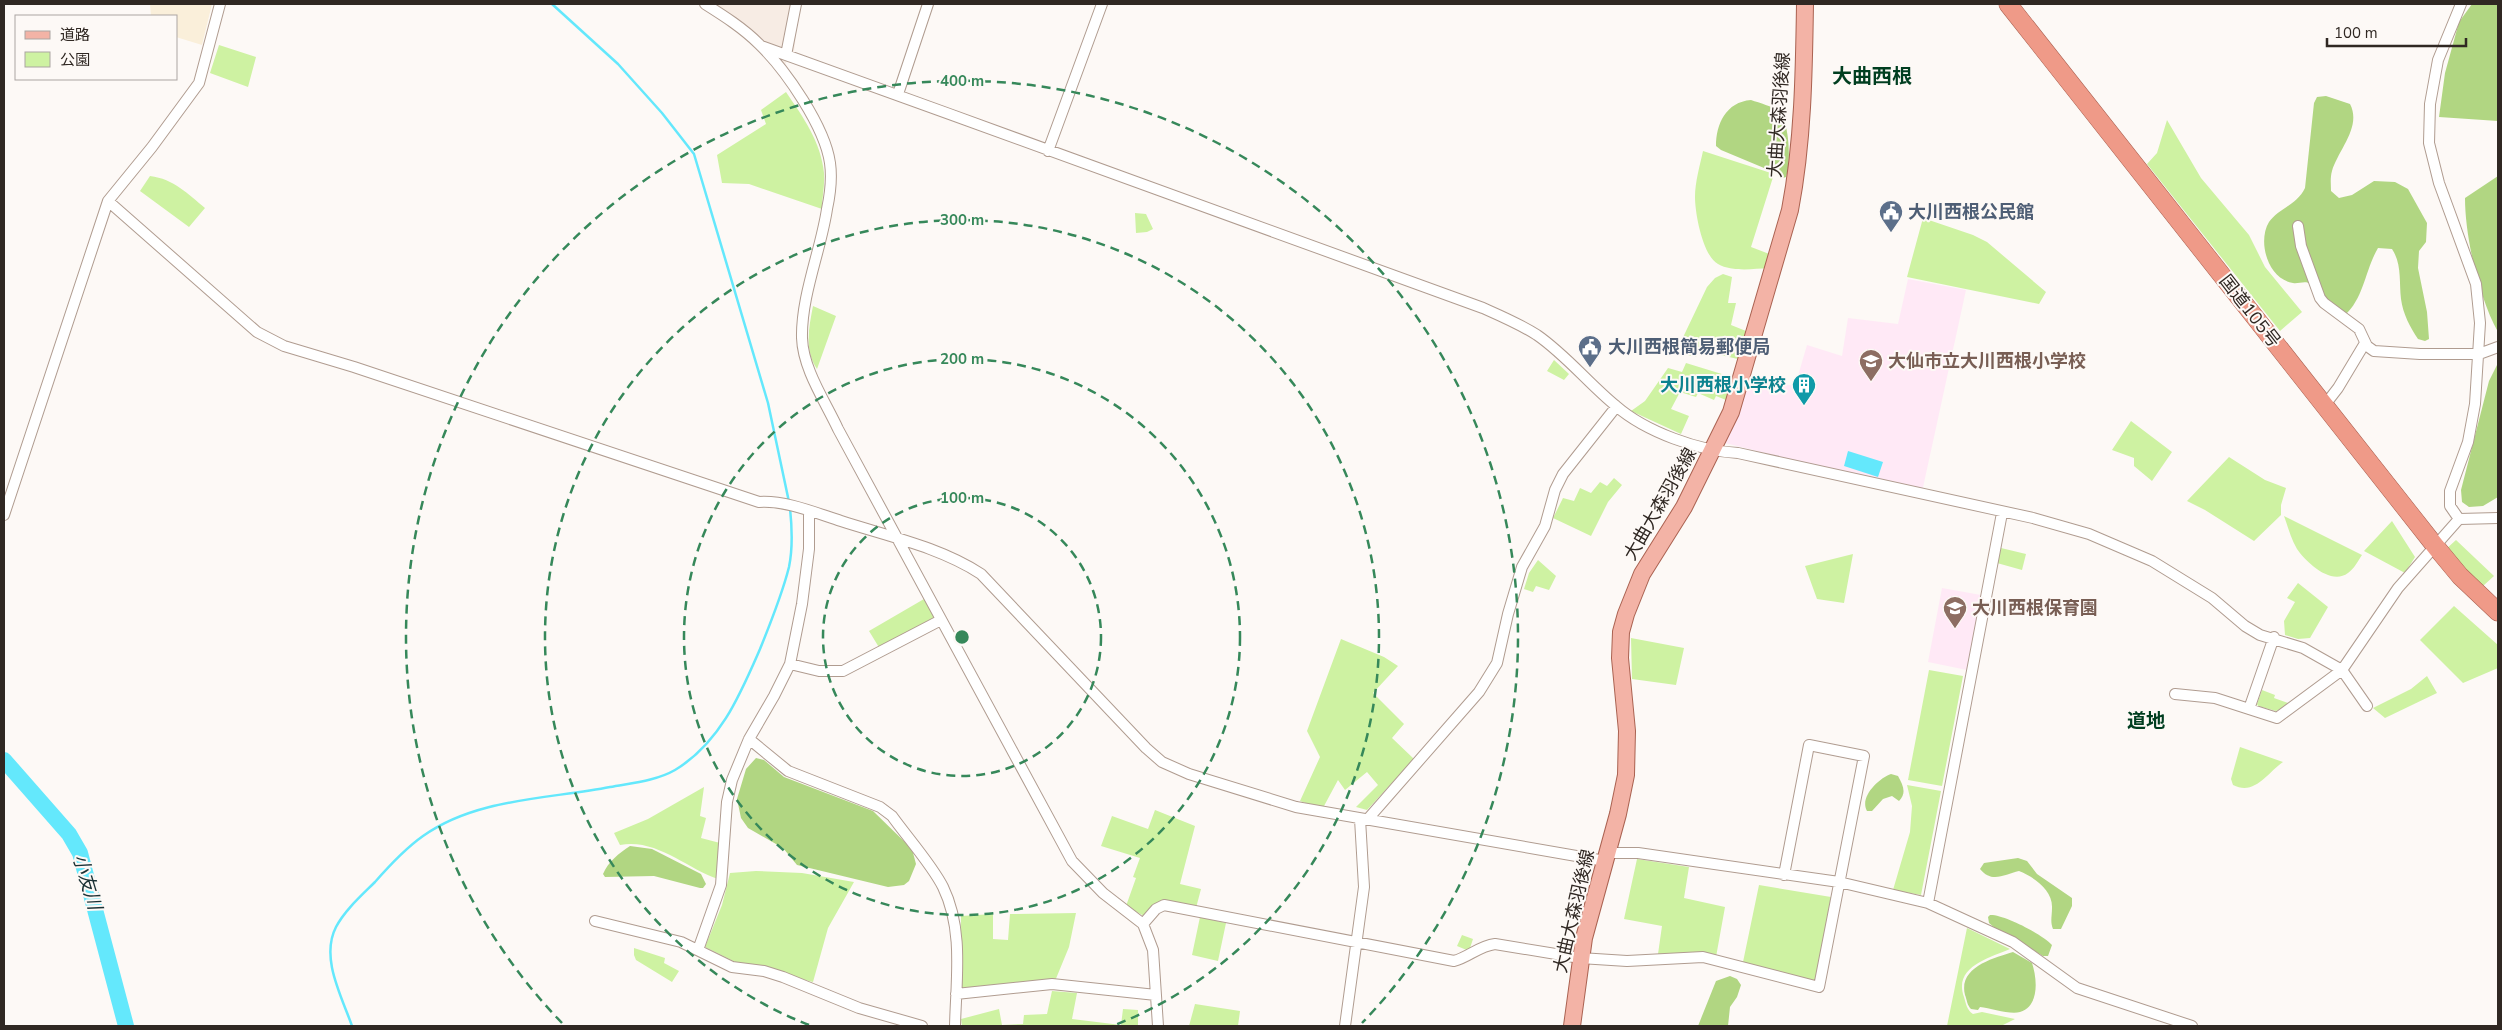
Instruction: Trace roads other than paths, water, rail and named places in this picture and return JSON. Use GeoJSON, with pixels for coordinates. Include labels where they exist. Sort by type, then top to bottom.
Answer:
{"type":"FeatureCollection","features":[{"type":"Feature","properties":{"kind":"highway","name":"国道105号"},"geometry":{"type":"LineString","coordinates":[[2008,4],[2436,548],[2460,576],[2498,612]]}},
{"type":"Feature","properties":{"kind":"main road","name":"大曲大森羽後線"},"geometry":{"type":"LineString","coordinates":[[1572,1026],[1580,958],[1626,775],[1627,730],[1620,658],[1621,632],[1642,574],[1684,507],[1713,452],[1731,412],[1740,386],[1790,210],[1800,150],[1805,4]]}},
{"type":"Feature","properties":{"kind":"street"},"geometry":{"type":"LineString","coordinates":[[4,515],[108,201],[152,147],[199,84],[220,4]]}},
{"type":"Feature","properties":{"kind":"street"},"geometry":{"type":"LineString","coordinates":[[705,4],[733,22],[761,46],[790,82],[818,125],[830,164],[827,208],[803,321],[804,356],[838,429],[1072,861],[1103,893],[1143,924],[1153,950],[1158,1026]]}},
{"type":"Feature","properties":{"kind":"street"},"geometry":{"type":"LineString","coordinates":[[786,55],[796,4]]}},
{"type":"Feature","properties":{"kind":"street"},"geometry":{"type":"LineString","coordinates":[[898,94],[928,4]]}},
{"type":"Feature","properties":{"kind":"street"},"geometry":{"type":"LineString","coordinates":[[1048,151],[1102,4]]}},
{"type":"Feature","properties":{"kind":"street"},"geometry":{"type":"LineString","coordinates":[[2459,519],[2450,506],[2450,491],[2468,442],[2477,388],[2480,323],[2476,284],[2439,183],[2429,143],[2430,104],[2438,60],[2461,4]]}},
{"type":"Feature","properties":{"kind":"street"},"geometry":{"type":"LineString","coordinates":[[761,46],[898,94],[1048,151],[1490,311],[1538,336],[1616,407],[1635,420],[1681,441],[1713,452],[1738,453],[2002,513],[2033,518],[2089,534],[2152,561],[2212,598],[2246,626],[2260,634],[2303,648],[2342,670],[2367,706]]}},
{"type":"Feature","properties":{"kind":"street"},"geometry":{"type":"LineString","coordinates":[[108,201],[257,332],[284,346],[354,366],[759,502],[769,501],[808,511],[898,539],[951,558],[981,574],[1146,748],[1162,762],[1189,774],[1296,807],[1364,819],[1606,857],[1638,853],[1784,876],[1838,882],[1928,903],[2012,942],[2077,988],[2192,1026]]}},
{"type":"Feature","properties":{"kind":"street"},"geometry":{"type":"LineString","coordinates":[[2298,226],[2301,246],[2320,298],[2358,329],[2365,342],[2374,351],[2420,354],[2479,354],[2498,347]]}},
{"type":"Feature","properties":{"kind":"street"},"geometry":{"type":"LineString","coordinates":[[2324,406],[2338,388],[2365,342]]}},
{"type":"Feature","properties":{"kind":"street"},"geometry":{"type":"LineString","coordinates":[[1345,1026],[1364,887],[1364,819],[1479,692],[1488,678],[1497,663],[1508,614],[1522,567],[1545,526],[1555,490],[1563,474],[1616,407]]}},
{"type":"Feature","properties":{"kind":"street"},"geometry":{"type":"LineString","coordinates":[[698,950],[721,885],[728,793],[749,739],[790,664],[807,568],[809,549],[808,511]]}},
{"type":"Feature","properties":{"kind":"street"},"geometry":{"type":"LineString","coordinates":[[1928,903],[2002,513]]}},
{"type":"Feature","properties":{"kind":"street"},"geometry":{"type":"LineString","coordinates":[[2459,519],[2498,518]]}},
{"type":"Feature","properties":{"kind":"street"},"geometry":{"type":"LineString","coordinates":[[2175,694],[2215,698],[2277,718],[2342,670],[2398,588],[2436,548],[2459,519]]}},
{"type":"Feature","properties":{"kind":"street"},"geometry":{"type":"LineString","coordinates":[[790,664],[819,672],[843,671],[941,620]]}},
{"type":"Feature","properties":{"kind":"street"},"geometry":{"type":"LineString","coordinates":[[2249,709],[2274,637]]}},
{"type":"Feature","properties":{"kind":"street"},"geometry":{"type":"LineString","coordinates":[[749,739],[788,770],[880,808],[892,816],[942,885],[951,904],[956,922],[955,1026]]}},
{"type":"Feature","properties":{"kind":"street"},"geometry":{"type":"LineString","coordinates":[[1143,924],[1156,909],[1164,905],[1356,943],[1454,960],[1464,958],[1485,945],[1494,944],[1580,958],[1627,961],[1702,958],[1819,987],[1864,756],[1809,745],[1784,876]]}},
{"type":"Feature","properties":{"kind":"street"},"geometry":{"type":"LineString","coordinates":[[595,921],[681,942],[732,967],[764,971],[859,1008],[922,1026]]}},
{"type":"Feature","properties":{"kind":"street"},"geometry":{"type":"LineString","coordinates":[[956,994],[1052,984],[1156,995]]}},
{"type":"Feature","properties":{"kind":"water"},"geometry":{"type":"Polygon","coordinates":[[[1848,451],[1883,462],[1878,477],[1844,466],[1848,451]]]}},
{"type":"Feature","properties":{"kind":"waterway"},"geometry":{"type":"LineString","coordinates":[[552,4],[618,64],[662,113],[694,154],[768,403],[789,502]]}},
{"type":"Feature","properties":{"kind":"waterway"},"geometry":{"type":"LineString","coordinates":[[352,1026],[338,990],[331,964],[330,951],[336,927],[349,909],[398,857],[423,836],[444,823],[489,807],[635,783],[660,777],[691,759],[716,732],[727,717],[745,684],[776,608],[790,560],[792,538],[790,508]]}},
{"type":"Feature","properties":{"kind":"waterway","name":"小友川"},"geometry":{"type":"LineString","coordinates":[[4,760],[69,834],[80,853],[126,1026]]}},
{"type":"Feature","properties":{"kind":"place","name":"大川西根公民館"},"geometry":{"type":"Point","coordinates":[1891,233]}},
{"type":"Feature","properties":{"kind":"place","name":"大川西根簡易郵便局"},"geometry":{"type":"Point","coordinates":[1590,368]}},
{"type":"Feature","properties":{"kind":"place","name":"大仙市立大川西根小学校"},"geometry":{"type":"Point","coordinates":[1871,382]}},
{"type":"Feature","properties":{"kind":"place","name":"大川西根小学校"},"geometry":{"type":"Point","coordinates":[1804,406]}},
{"type":"Feature","properties":{"kind":"place","name":"大川西根保育園"},"geometry":{"type":"Point","coordinates":[1955,629]}},
{"type":"Feature","properties":{"kind":"district","name":"大曲西根"},"geometry":{"type":"Point","coordinates":[1872,76]}},
{"type":"Feature","properties":{"kind":"district","name":"道地"},"geometry":{"type":"Point","coordinates":[2146,721]}}]}
